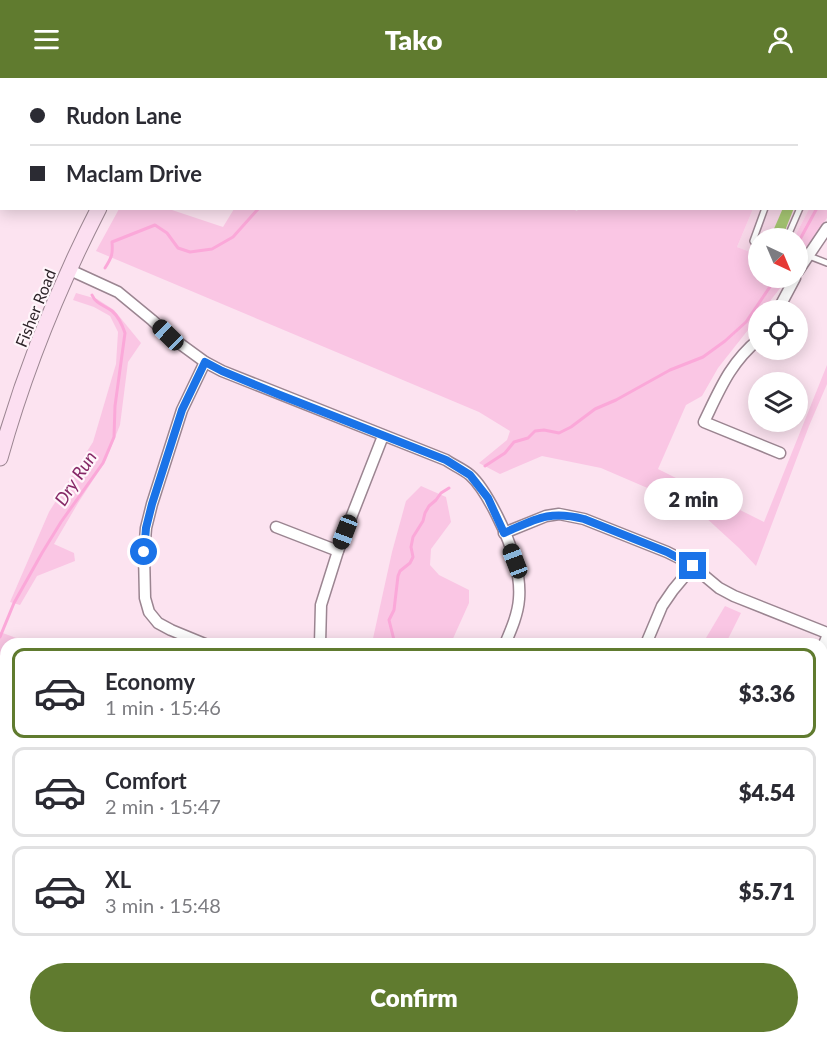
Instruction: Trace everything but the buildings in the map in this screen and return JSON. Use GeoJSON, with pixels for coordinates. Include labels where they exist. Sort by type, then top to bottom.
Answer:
{"type":"FeatureCollection","features":[{"type":"Feature","properties":{"kind":"main road","name":"Fisher Road"},"geometry":{"type":"LineString","coordinates":[[0,458],[22,386],[69,270],[98,210]]}},
{"type":"Feature","properties":{"kind":"street"},"geometry":{"type":"LineString","coordinates":[[808,255],[827,228]]}},
{"type":"Feature","properties":{"kind":"street"},"geometry":{"type":"LineString","coordinates":[[69,270],[118,292],[168,335],[205,362],[222,371],[446,460],[470,475],[488,498],[515,561],[519,600],[507,638]]}},
{"type":"Feature","properties":{"kind":"street"},"geometry":{"type":"LineString","coordinates":[[748,348],[726,377],[704,422],[780,453]]}},
{"type":"Feature","properties":{"kind":"street"},"geometry":{"type":"LineString","coordinates":[[190,638],[158,623],[149,612],[145,598],[144,552],[146,528],[152,504],[182,410],[205,362]]}},
{"type":"Feature","properties":{"kind":"street"},"geometry":{"type":"LineString","coordinates":[[320,638],[321,605],[338,551],[383,436]]}},
{"type":"Feature","properties":{"kind":"street"},"geometry":{"type":"LineString","coordinates":[[504,533],[546,516],[559,514],[584,519],[667,552],[693,566],[726,592],[827,635]]}},
{"type":"Feature","properties":{"kind":"street"},"geometry":{"type":"LineString","coordinates":[[276,527],[338,551]]}},
{"type":"Feature","properties":{"kind":"street"},"geometry":{"type":"LineString","coordinates":[[649,638],[662,606],[693,566]]}},
{"type":"Feature","properties":{"kind":"lane"},"geometry":{"type":"LineString","coordinates":[[758,228],[764,210]]}},
{"type":"Feature","properties":{"kind":"lane"},"geometry":{"type":"LineString","coordinates":[[792,228],[800,210]]}},
{"type":"Feature","properties":{"kind":"lane"},"geometry":{"type":"LineString","coordinates":[[808,256],[827,263]]}},
{"type":"Feature","properties":{"kind":"shaded area"},"geometry":{"type":"Polygon","coordinates":[[[118,210],[172,210],[223,227],[233,210],[753,210],[737,247],[748,251],[748,288],[780,288],[771,300],[748,300],[748,330],[718,368],[702,396],[686,405],[658,469],[764,522],[800,432],[807,432],[756,566],[704,516],[673,499],[601,468],[542,456],[500,474],[479,463],[507,440],[510,431],[479,412],[96,251],[118,210]]]}},
{"type":"Feature","properties":{"kind":"shaded area"},"geometry":{"type":"Polygon","coordinates":[[[753,210],[808,210],[799,228],[748,228],[748,251],[737,247],[753,210]]]}},
{"type":"Feature","properties":{"kind":"shaded area"},"geometry":{"type":"Polygon","coordinates":[[[808,210],[827,210],[827,218],[808,247],[808,228],[799,228],[808,210]]]}},
{"type":"Feature","properties":{"kind":"shaded area"},"geometry":{"type":"Polygon","coordinates":[[[76,293],[97,299],[114,310],[141,343],[128,362],[120,425],[106,460],[54,544],[74,553],[75,561],[37,576],[20,605],[10,602],[49,512],[93,442],[116,364],[118,332],[110,316],[94,307],[73,300],[76,293]]]}},
{"type":"Feature","properties":{"kind":"shaded area"},"geometry":{"type":"Polygon","coordinates":[[[827,365],[827,384],[808,429],[808,412],[827,365]]]}},
{"type":"Feature","properties":{"kind":"shaded area"},"geometry":{"type":"Polygon","coordinates":[[[421,486],[446,497],[451,522],[431,549],[430,565],[439,575],[469,590],[469,603],[453,638],[373,638],[406,501],[421,486]]]}},
{"type":"Feature","properties":{"kind":"shaded area"},"geometry":{"type":"Polygon","coordinates":[[[725,606],[741,613],[728,638],[706,638],[725,606]]]}},
{"type":"Feature","properties":{"kind":"shaded area"},"geometry":{"type":"Polygon","coordinates":[[[0,632],[16,638],[0,638],[0,632]]]}},
{"type":"Feature","properties":{"kind":"waterway","name":"Dry Run"},"geometry":{"type":"LineString","coordinates":[[105,268],[112,255],[112,242],[155,225],[167,233],[178,248],[190,252],[212,249],[233,237],[257,210]]}},
{"type":"Feature","properties":{"kind":"waterway"},"geometry":{"type":"LineString","coordinates":[[806,228],[816,210]]}},
{"type":"Feature","properties":{"kind":"waterway"},"geometry":{"type":"LineString","coordinates":[[485,466],[505,453],[514,442],[528,438],[535,431],[559,433],[595,409],[670,370],[703,357],[746,322],[769,288]]}},
{"type":"Feature","properties":{"kind":"waterway","name":"Dry Run"},"geometry":{"type":"LineString","coordinates":[[0,637],[14,603],[42,553],[103,463],[114,437],[115,406],[125,333],[117,316],[92,295]]}},
{"type":"Feature","properties":{"kind":"waterway"},"geometry":{"type":"LineString","coordinates":[[394,638],[389,620],[394,610],[398,576],[413,557],[411,547],[413,537],[429,506],[449,488]]}},
{"type":"Feature","properties":{"kind":"route"},"geometry":{"type":"LineString","coordinates":[[144,552],[146,528],[152,504],[182,410],[205,362],[280,395],[446,460],[470,475],[488,498],[504,533],[534,519],[559,514],[572,516],[667,552],[693,566]]}}]}
